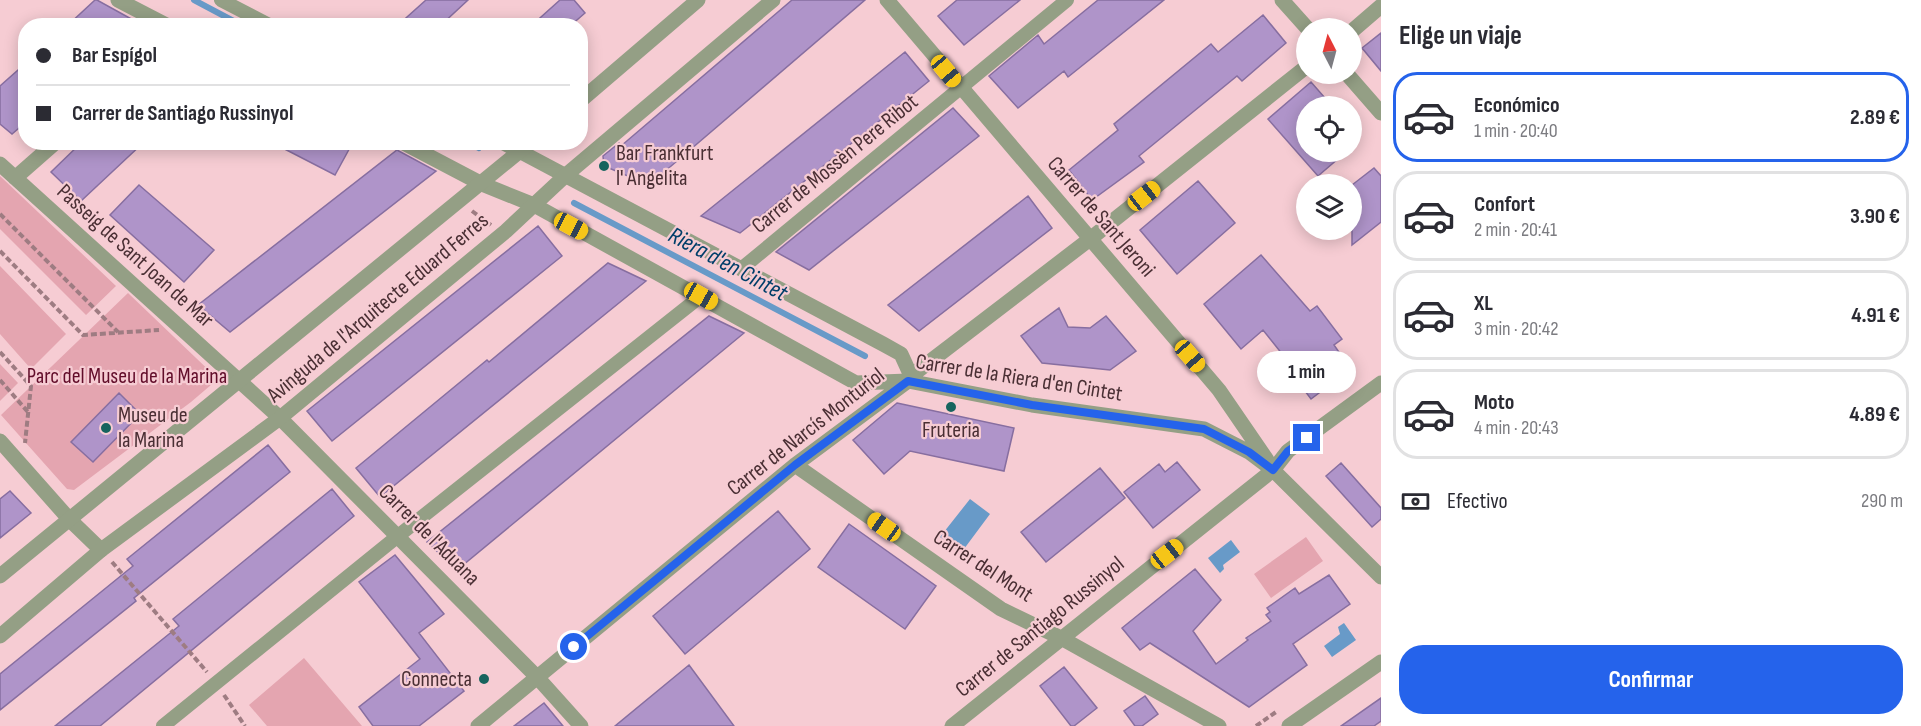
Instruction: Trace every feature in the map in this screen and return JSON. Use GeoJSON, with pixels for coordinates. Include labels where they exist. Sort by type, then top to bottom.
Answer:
{"type":"FeatureCollection","features":[{"type":"Feature","properties":{"kind":"street"},"geometry":{"type":"LineString","coordinates":[[117,0],[152,18]]}},
{"type":"Feature","properties":{"kind":"street"},"geometry":{"type":"LineString","coordinates":[[221,0],[256,18]]}},
{"type":"Feature","properties":{"kind":"street"},"geometry":{"type":"LineString","coordinates":[[588,94],[698,0]]}},
{"type":"Feature","properties":{"kind":"street","name":"Avinguda de l'Arquitecte Eduard Ferres"},"geometry":{"type":"LineString","coordinates":[[0,636],[101,550],[280,418],[506,231],[566,175],[773,0]]}},
{"type":"Feature","properties":{"kind":"street","name":"Carrer de Sant Jeroni"},"geometry":{"type":"LineString","coordinates":[[887,0],[1219,390],[1273,470]]}},
{"type":"Feature","properties":{"kind":"street","name":"Carrer de Mossèn Pere Ribot"},"geometry":{"type":"LineString","coordinates":[[741,268],[1067,0]]}},
{"type":"Feature","properties":{"kind":"street"},"geometry":{"type":"LineString","coordinates":[[1282,0],[1298,18]]}},
{"type":"Feature","properties":{"kind":"street"},"geometry":{"type":"LineString","coordinates":[[1362,22],[1381,6]]}},
{"type":"Feature","properties":{"kind":"street","name":"Carrer de Narcís Monturiol"},"geometry":{"type":"LineString","coordinates":[[478,726],[795,465],[1090,239],[1296,75]]}},
{"type":"Feature","properties":{"kind":"street"},"geometry":{"type":"LineString","coordinates":[[1356,84],[1381,113]]}},
{"type":"Feature","properties":{"kind":"street"},"geometry":{"type":"LineString","coordinates":[[15,178],[47,150]]}},
{"type":"Feature","properties":{"kind":"street","name":"Carrer de la Riera d'en Cintet"},"geometry":{"type":"LineString","coordinates":[[417,150],[482,184],[534,206],[856,383],[909,379],[1032,405],[1204,429],[1249,452],[1273,470],[1381,577]]}},
{"type":"Feature","properties":{"kind":"street","name":"Avinguda de l'Arquitecte Eduard Ferres"},"geometry":{"type":"LineString","coordinates":[[0,576],[522,150]]}},
{"type":"Feature","properties":{"kind":"street","name":"Carrer de la Riera d'en Cintet"},"geometry":{"type":"LineString","coordinates":[[530,150],[566,175],[901,354],[909,379]]}},
{"type":"Feature","properties":{"kind":"street","name":"Passeig de Sant Joan de Mar"},"geometry":{"type":"LineString","coordinates":[[0,164],[240,381]]}},
{"type":"Feature","properties":{"kind":"street"},"geometry":{"type":"LineString","coordinates":[[163,726],[701,296]]}},
{"type":"Feature","properties":{"kind":"street","name":"Carrer de l'Aduana"},"geometry":{"type":"LineString","coordinates":[[240,381],[398,536],[537,677],[581,726]]}},
{"type":"Feature","properties":{"kind":"street","name":"Carrer de Santiago Russinyol"},"geometry":{"type":"LineString","coordinates":[[952,726],[1273,470],[1288,451],[1381,383]]}},
{"type":"Feature","properties":{"kind":"street"},"geometry":{"type":"LineString","coordinates":[[0,441],[70,520],[101,550]]}},
{"type":"Feature","properties":{"kind":"street","name":"Carrer del Mont"},"geometry":{"type":"LineString","coordinates":[[795,465],[1001,609],[1061,638],[1218,726]]}},
{"type":"Feature","properties":{"kind":"street"},"geometry":{"type":"LineString","coordinates":[[1289,726],[1381,662]]}},
{"type":"Feature","properties":{"kind":"path"},"geometry":{"type":"LineString","coordinates":[[460,202],[492,225],[506,231]]}},
{"type":"Feature","properties":{"kind":"path"},"geometry":{"type":"LineString","coordinates":[[0,214],[118,333]]}},
{"type":"Feature","properties":{"kind":"path"},"geometry":{"type":"LineString","coordinates":[[0,251],[83,335],[181,328]]}},
{"type":"Feature","properties":{"kind":"path"},"geometry":{"type":"LineString","coordinates":[[0,352],[31,386],[22,465]]}},
{"type":"Feature","properties":{"kind":"path"},"geometry":{"type":"LineString","coordinates":[[0,380],[29,413]]}},
{"type":"Feature","properties":{"kind":"path"},"geometry":{"type":"LineString","coordinates":[[101,550],[217,684]]}},
{"type":"Feature","properties":{"kind":"path"},"geometry":{"type":"LineString","coordinates":[[234,712],[246,726]]}},
{"type":"Feature","properties":{"kind":"green space"},"geometry":{"type":"Polygon","coordinates":[[[0,176],[116,286],[86,315],[0,229],[0,176]]]}},
{"type":"Feature","properties":{"kind":"green space"},"geometry":{"type":"Polygon","coordinates":[[[0,266],[66,334],[31,369],[0,334],[0,266]]]}},
{"type":"Feature","properties":{"kind":"green space","name":"Parc del Museu de la Marina"},"geometry":{"type":"Polygon","coordinates":[[[128,293],[218,379],[74,490],[67,489],[1,415],[128,293]]]}},
{"type":"Feature","properties":{"kind":"green space"},"geometry":{"type":"Polygon","coordinates":[[[0,364],[18,383],[0,401],[0,364]]]}},
{"type":"Feature","properties":{"kind":"green space"},"geometry":{"type":"Polygon","coordinates":[[[1306,537],[1323,561],[1271,598],[1254,574],[1306,537]]]}},
{"type":"Feature","properties":{"kind":"green space"},"geometry":{"type":"Polygon","coordinates":[[[304,658],[362,726],[267,726],[249,705],[304,658]]]}},
{"type":"Feature","properties":{"kind":"water"},"geometry":{"type":"Polygon","coordinates":[[[970,499],[990,514],[961,553],[940,537],[970,499]]]}},
{"type":"Feature","properties":{"kind":"water"},"geometry":{"type":"Polygon","coordinates":[[[1231,540],[1240,552],[1223,565],[1224,569],[1220,573],[1208,558],[1231,540]]]}},
{"type":"Feature","properties":{"kind":"water"},"geometry":{"type":"Polygon","coordinates":[[[1344,623],[1356,640],[1332,657],[1324,646],[1340,634],[1338,627],[1344,623]]]}},
{"type":"Feature","properties":{"kind":"building"},"geometry":{"type":"Polygon","coordinates":[[[97,0],[130,18],[76,18],[97,0]]]}},
{"type":"Feature","properties":{"kind":"building"},"geometry":{"type":"Polygon","coordinates":[[[426,0],[468,0],[449,18],[406,18],[426,0]]]}},
{"type":"Feature","properties":{"kind":"building"},"geometry":{"type":"Polygon","coordinates":[[[560,0],[574,0],[585,13],[579,18],[540,18],[560,0]]]}},
{"type":"Feature","properties":{"kind":"building"},"geometry":{"type":"Polygon","coordinates":[[[792,0],[865,0],[649,185],[604,166],[603,156],[619,143],[621,146],[792,0]]]}},
{"type":"Feature","properties":{"kind":"building"},"geometry":{"type":"Polygon","coordinates":[[[957,0],[1020,0],[964,45],[938,16],[957,0]]]}},
{"type":"Feature","properties":{"kind":"building"},"geometry":{"type":"Polygon","coordinates":[[[1098,0],[1164,0],[1068,77],[1064,71],[1018,108],[989,76],[1038,35],[1044,44],[1098,0]]]}},
{"type":"Feature","properties":{"kind":"building"},"geometry":{"type":"Polygon","coordinates":[[[1263,15],[1286,43],[1242,81],[1237,76],[1139,156],[1144,162],[1092,200],[1069,170],[1118,130],[1114,124],[1211,44],[1218,52],[1263,15]]]}},
{"type":"Feature","properties":{"kind":"building"},"geometry":{"type":"Polygon","coordinates":[[[1381,33],[1381,71],[1362,48],[1381,33]]]}},
{"type":"Feature","properties":{"kind":"building"},"geometry":{"type":"Polygon","coordinates":[[[905,52],[929,81],[740,233],[701,216],[905,52]]]}},
{"type":"Feature","properties":{"kind":"building"},"geometry":{"type":"Polygon","coordinates":[[[18,70],[18,129],[12,134],[0,124],[0,86],[18,70]]]}},
{"type":"Feature","properties":{"kind":"building"},"geometry":{"type":"Polygon","coordinates":[[[1309,84],[1313,84],[1323,96],[1296,96],[1296,151],[1268,119],[1309,84]]]}},
{"type":"Feature","properties":{"kind":"building"},"geometry":{"type":"Polygon","coordinates":[[[953,108],[979,136],[809,270],[776,252],[953,108]]]}},
{"type":"Feature","properties":{"kind":"building"},"geometry":{"type":"Polygon","coordinates":[[[74,150],[135,150],[81,201],[51,172],[74,150]]]}},
{"type":"Feature","properties":{"kind":"building"},"geometry":{"type":"Polygon","coordinates":[[[287,150],[349,150],[335,175],[287,150]]]}},
{"type":"Feature","properties":{"kind":"building"},"geometry":{"type":"Polygon","coordinates":[[[397,150],[436,171],[230,332],[198,305],[397,150]]]}},
{"type":"Feature","properties":{"kind":"building"},"geometry":{"type":"Polygon","coordinates":[[[1306,162],[1334,162],[1320,174],[1316,174],[1306,162]]]}},
{"type":"Feature","properties":{"kind":"building"},"geometry":{"type":"Polygon","coordinates":[[[1374,168],[1381,176],[1381,222],[1362,237],[1362,177],[1374,168]]]}},
{"type":"Feature","properties":{"kind":"building"},"geometry":{"type":"Polygon","coordinates":[[[1198,181],[1235,223],[1177,274],[1140,230],[1198,181]]]}},
{"type":"Feature","properties":{"kind":"building"},"geometry":{"type":"Polygon","coordinates":[[[139,185],[214,250],[184,282],[110,215],[139,185]]]}},
{"type":"Feature","properties":{"kind":"building"},"geometry":{"type":"Polygon","coordinates":[[[1028,196],[1052,228],[919,331],[888,305],[1028,196]]]}},
{"type":"Feature","properties":{"kind":"building"},"geometry":{"type":"Polygon","coordinates":[[[538,226],[562,256],[332,441],[307,411],[538,226]]]}},
{"type":"Feature","properties":{"kind":"building"},"geometry":{"type":"Polygon","coordinates":[[[1261,255],[1310,311],[1317,306],[1342,339],[1334,345],[1343,358],[1339,360],[1348,371],[1311,399],[1302,387],[1295,392],[1273,362],[1283,355],[1263,330],[1241,349],[1204,304],[1261,255]]]}},
{"type":"Feature","properties":{"kind":"building"},"geometry":{"type":"Polygon","coordinates":[[[608,263],[646,281],[380,497],[356,468],[608,263]]]}},
{"type":"Feature","properties":{"kind":"building"},"geometry":{"type":"Polygon","coordinates":[[[1059,308],[1068,327],[1090,328],[1106,316],[1136,351],[1110,370],[1042,363],[1021,336],[1059,308]]]}},
{"type":"Feature","properties":{"kind":"building"},"geometry":{"type":"Polygon","coordinates":[[[709,316],[744,333],[457,570],[427,542],[709,316]]]}},
{"type":"Feature","properties":{"kind":"building","name":"Museu de la Marina"},"geometry":{"type":"Polygon","coordinates":[[[119,393],[140,414],[93,462],[71,442],[119,393]]]}},
{"type":"Feature","properties":{"kind":"building"},"geometry":{"type":"Polygon","coordinates":[[[897,403],[1014,428],[1004,471],[910,451],[884,474],[853,440],[897,403]]]}},
{"type":"Feature","properties":{"kind":"building"},"geometry":{"type":"Polygon","coordinates":[[[268,445],[290,472],[134,598],[136,601],[0,710],[0,674],[133,566],[127,559],[268,445]]]}},
{"type":"Feature","properties":{"kind":"building"},"geometry":{"type":"Polygon","coordinates":[[[1177,462],[1200,490],[1153,528],[1124,492],[1159,464],[1165,472],[1177,462]]]}},
{"type":"Feature","properties":{"kind":"building"},"geometry":{"type":"Polygon","coordinates":[[[1341,463],[1381,508],[1381,519],[1372,527],[1326,476],[1341,463]]]}},
{"type":"Feature","properties":{"kind":"building"},"geometry":{"type":"Polygon","coordinates":[[[1100,468],[1125,498],[1046,562],[1021,532],[1100,468]]]}},
{"type":"Feature","properties":{"kind":"building"},"geometry":{"type":"Polygon","coordinates":[[[332,489],[354,516],[100,726],[55,726],[179,626],[173,619],[332,489]]]}},
{"type":"Feature","properties":{"kind":"building"},"geometry":{"type":"Polygon","coordinates":[[[10,491],[31,513],[0,538],[0,499],[10,491]]]}},
{"type":"Feature","properties":{"kind":"building"},"geometry":{"type":"Polygon","coordinates":[[[778,511],[810,549],[685,654],[653,616],[778,511]]]}},
{"type":"Feature","properties":{"kind":"building"},"geometry":{"type":"Polygon","coordinates":[[[849,524],[936,586],[905,629],[818,567],[849,524]]]}},
{"type":"Feature","properties":{"kind":"building"},"geometry":{"type":"Polygon","coordinates":[[[395,555],[444,614],[419,633],[464,691],[419,726],[373,726],[359,707],[420,659],[359,582],[395,555]]]}},
{"type":"Feature","properties":{"kind":"building"},"geometry":{"type":"Polygon","coordinates":[[[1195,569],[1221,600],[1193,631],[1216,664],[1248,640],[1246,638],[1271,621],[1266,615],[1270,612],[1267,608],[1295,588],[1299,594],[1329,575],[1350,604],[1293,644],[1307,665],[1249,707],[1150,643],[1140,650],[1122,628],[1195,569]]]}},
{"type":"Feature","properties":{"kind":"building"},"geometry":{"type":"Polygon","coordinates":[[[689,665],[734,726],[615,726],[689,665]]]}},
{"type":"Feature","properties":{"kind":"building"},"geometry":{"type":"Polygon","coordinates":[[[1064,667],[1097,708],[1074,726],[1071,726],[1040,686],[1064,667]]]}},
{"type":"Feature","properties":{"kind":"building"},"geometry":{"type":"Polygon","coordinates":[[[1145,696],[1158,714],[1142,726],[1135,726],[1124,711],[1145,696]]]}},
{"type":"Feature","properties":{"kind":"building"},"geometry":{"type":"Polygon","coordinates":[[[1381,698],[1381,721],[1374,726],[1341,726],[1381,698]]]}},
{"type":"Feature","properties":{"kind":"building"},"geometry":{"type":"Polygon","coordinates":[[[544,703],[563,726],[514,726],[544,703]]]}},
{"type":"Feature","properties":{"kind":"waterway","name":"Riera d'en Cintet"},"geometry":{"type":"LineString","coordinates":[[194,0],[228,18]]}},
{"type":"Feature","properties":{"kind":"waterway","name":"Riera d'en Cintet"},"geometry":{"type":"LineString","coordinates":[[574,203],[865,356]]}},
{"type":"Feature","properties":{"kind":"place","name":"Bar Frankfurt l' Angelita"},"geometry":{"type":"Point","coordinates":[604,166]}},
{"type":"Feature","properties":{"kind":"place","name":"Fruteria"},"geometry":{"type":"Point","coordinates":[951,407]}},
{"type":"Feature","properties":{"kind":"place","name":"Museu de la Marina"},"geometry":{"type":"Point","coordinates":[106,428]}},
{"type":"Feature","properties":{"kind":"place","name":"Connecta"},"geometry":{"type":"Point","coordinates":[484,679]}},
{"type":"Feature","properties":{"kind":"route"},"geometry":{"type":"LineString","coordinates":[[574,647],[795,465],[908,381],[1032,405],[1192,426],[1204,429],[1249,452],[1273,470],[1288,451],[1307,438]]}}]}
